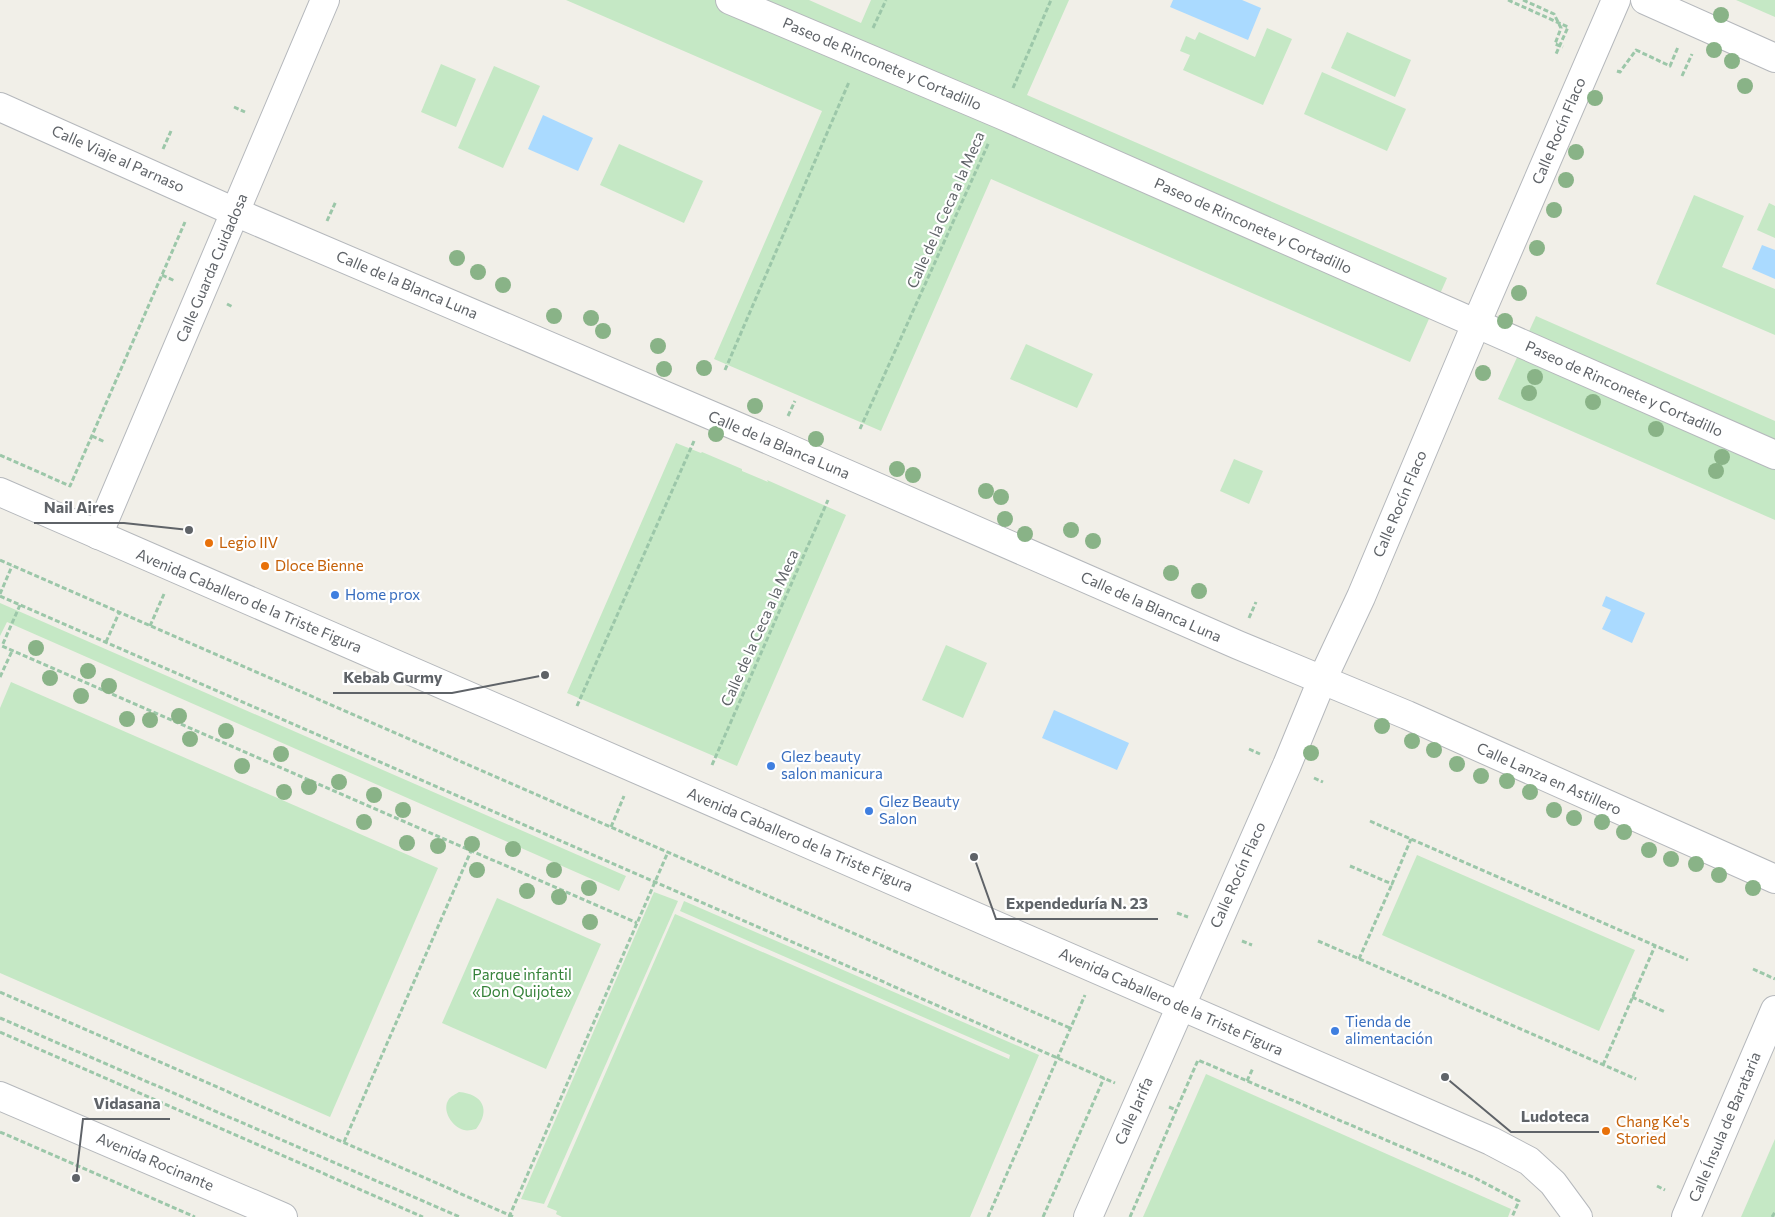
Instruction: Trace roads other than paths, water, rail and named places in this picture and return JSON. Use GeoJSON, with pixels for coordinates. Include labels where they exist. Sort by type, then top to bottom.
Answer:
{"type":"FeatureCollection","features":[{"type":"Feature","properties":{"kind":"street","name":"Calle Guarda Cuidadosa"},"geometry":{"type":"LineString","coordinates":[[98,535],[326,0]]}},
{"type":"Feature","properties":{"kind":"street","name":"Paseo de Rinconete y Cortadillo"},"geometry":{"type":"LineString","coordinates":[[730,0],[1002,115],[1775,455]]}},
{"type":"Feature","properties":{"kind":"street","name":"Calle Rocín Flaco"},"geometry":{"type":"LineString","coordinates":[[1181,1006],[1322,680],[1361,597],[1616,0]]}},
{"type":"Feature","properties":{"kind":"street"},"geometry":{"type":"LineString","coordinates":[[1645,0],[1775,58]]}},
{"type":"Feature","properties":{"kind":"street","name":"Calle Viaje al Parnaso"},"geometry":{"type":"LineString","coordinates":[[0,106],[235,212]]}},
{"type":"Feature","properties":{"kind":"street","name":"Calle de la Blanca Luna"},"geometry":{"type":"LineString","coordinates":[[235,212],[776,443],[1322,680]]}},
{"type":"Feature","properties":{"kind":"street","name":"Avenida Caballero de la Triste Figura"},"geometry":{"type":"LineString","coordinates":[[0,492],[1491,1141],[1529,1160],[1553,1183],[1578,1217]]}},
{"type":"Feature","properties":{"kind":"street","name":"Calle Lanza en Astillero"},"geometry":{"type":"LineString","coordinates":[[1322,680],[1407,715],[1775,879]]}},
{"type":"Feature","properties":{"kind":"street","name":"Calle Jarifa"},"geometry":{"type":"LineString","coordinates":[[1088,1217],[1181,1006]]}},
{"type":"Feature","properties":{"kind":"street","name":"Calle Ínsula de Barataria"},"geometry":{"type":"LineString","coordinates":[[1686,1217],[1775,1010]]}},
{"type":"Feature","properties":{"kind":"street","name":"Avenida Rocinante"},"geometry":{"type":"LineString","coordinates":[[0,1096],[283,1217]]}},
{"type":"Feature","properties":{"kind":"water"},"geometry":{"type":"Polygon","coordinates":[[[1173,0],[1242,0],[1261,8],[1248,40],[1170,7],[1173,0]]]}},
{"type":"Feature","properties":{"kind":"water"},"geometry":{"type":"Polygon","coordinates":[[[543,115],[593,138],[578,171],[528,149],[543,115]]]}},
{"type":"Feature","properties":{"kind":"water"},"geometry":{"type":"Polygon","coordinates":[[[1762,245],[1775,250],[1775,279],[1752,269],[1762,245]]]}},
{"type":"Feature","properties":{"kind":"water"},"geometry":{"type":"Polygon","coordinates":[[[1606,596],[1645,613],[1632,643],[1602,629],[1611,610],[1602,606],[1606,596]]]}},
{"type":"Feature","properties":{"kind":"water"},"geometry":{"type":"Polygon","coordinates":[[[1054,710],[1129,743],[1117,770],[1042,738],[1054,710]]]}},
{"type":"Feature","properties":{"kind":"place","name":"Nail Aires"},"geometry":{"type":"Point","coordinates":[189,530]}},
{"type":"Feature","properties":{"kind":"place","name":"Legio IIV"},"geometry":{"type":"Point","coordinates":[209,543]}},
{"type":"Feature","properties":{"kind":"place","name":"Dloce Bienne"},"geometry":{"type":"Point","coordinates":[265,566]}},
{"type":"Feature","properties":{"kind":"place","name":"Home prox"},"geometry":{"type":"Point","coordinates":[335,595]}},
{"type":"Feature","properties":{"kind":"place","name":"Kebab Gurmy"},"geometry":{"type":"Point","coordinates":[545,675]}},
{"type":"Feature","properties":{"kind":"place","name":"Glez beauty salon manicura"},"geometry":{"type":"Point","coordinates":[771,766]}},
{"type":"Feature","properties":{"kind":"place","name":"Glez Beauty Salon"},"geometry":{"type":"Point","coordinates":[869,811]}},
{"type":"Feature","properties":{"kind":"place","name":"Expendeduría N. 23"},"geometry":{"type":"Point","coordinates":[974,857]}},
{"type":"Feature","properties":{"kind":"place","name":"Tienda de alimentación"},"geometry":{"type":"Point","coordinates":[1335,1031]}},
{"type":"Feature","properties":{"kind":"place","name":"Ludoteca"},"geometry":{"type":"Point","coordinates":[1445,1077]}},
{"type":"Feature","properties":{"kind":"place","name":"Chang Ke's Storied"},"geometry":{"type":"Point","coordinates":[1606,1131]}},
{"type":"Feature","properties":{"kind":"place","name":"Vidasana"},"geometry":{"type":"Point","coordinates":[76,1178]}},
{"type":"Feature","properties":{"kind":"park label","name":"Parque infantil «Don Quijote»"},"geometry":{"type":"Point","coordinates":[522,984]}}]}
